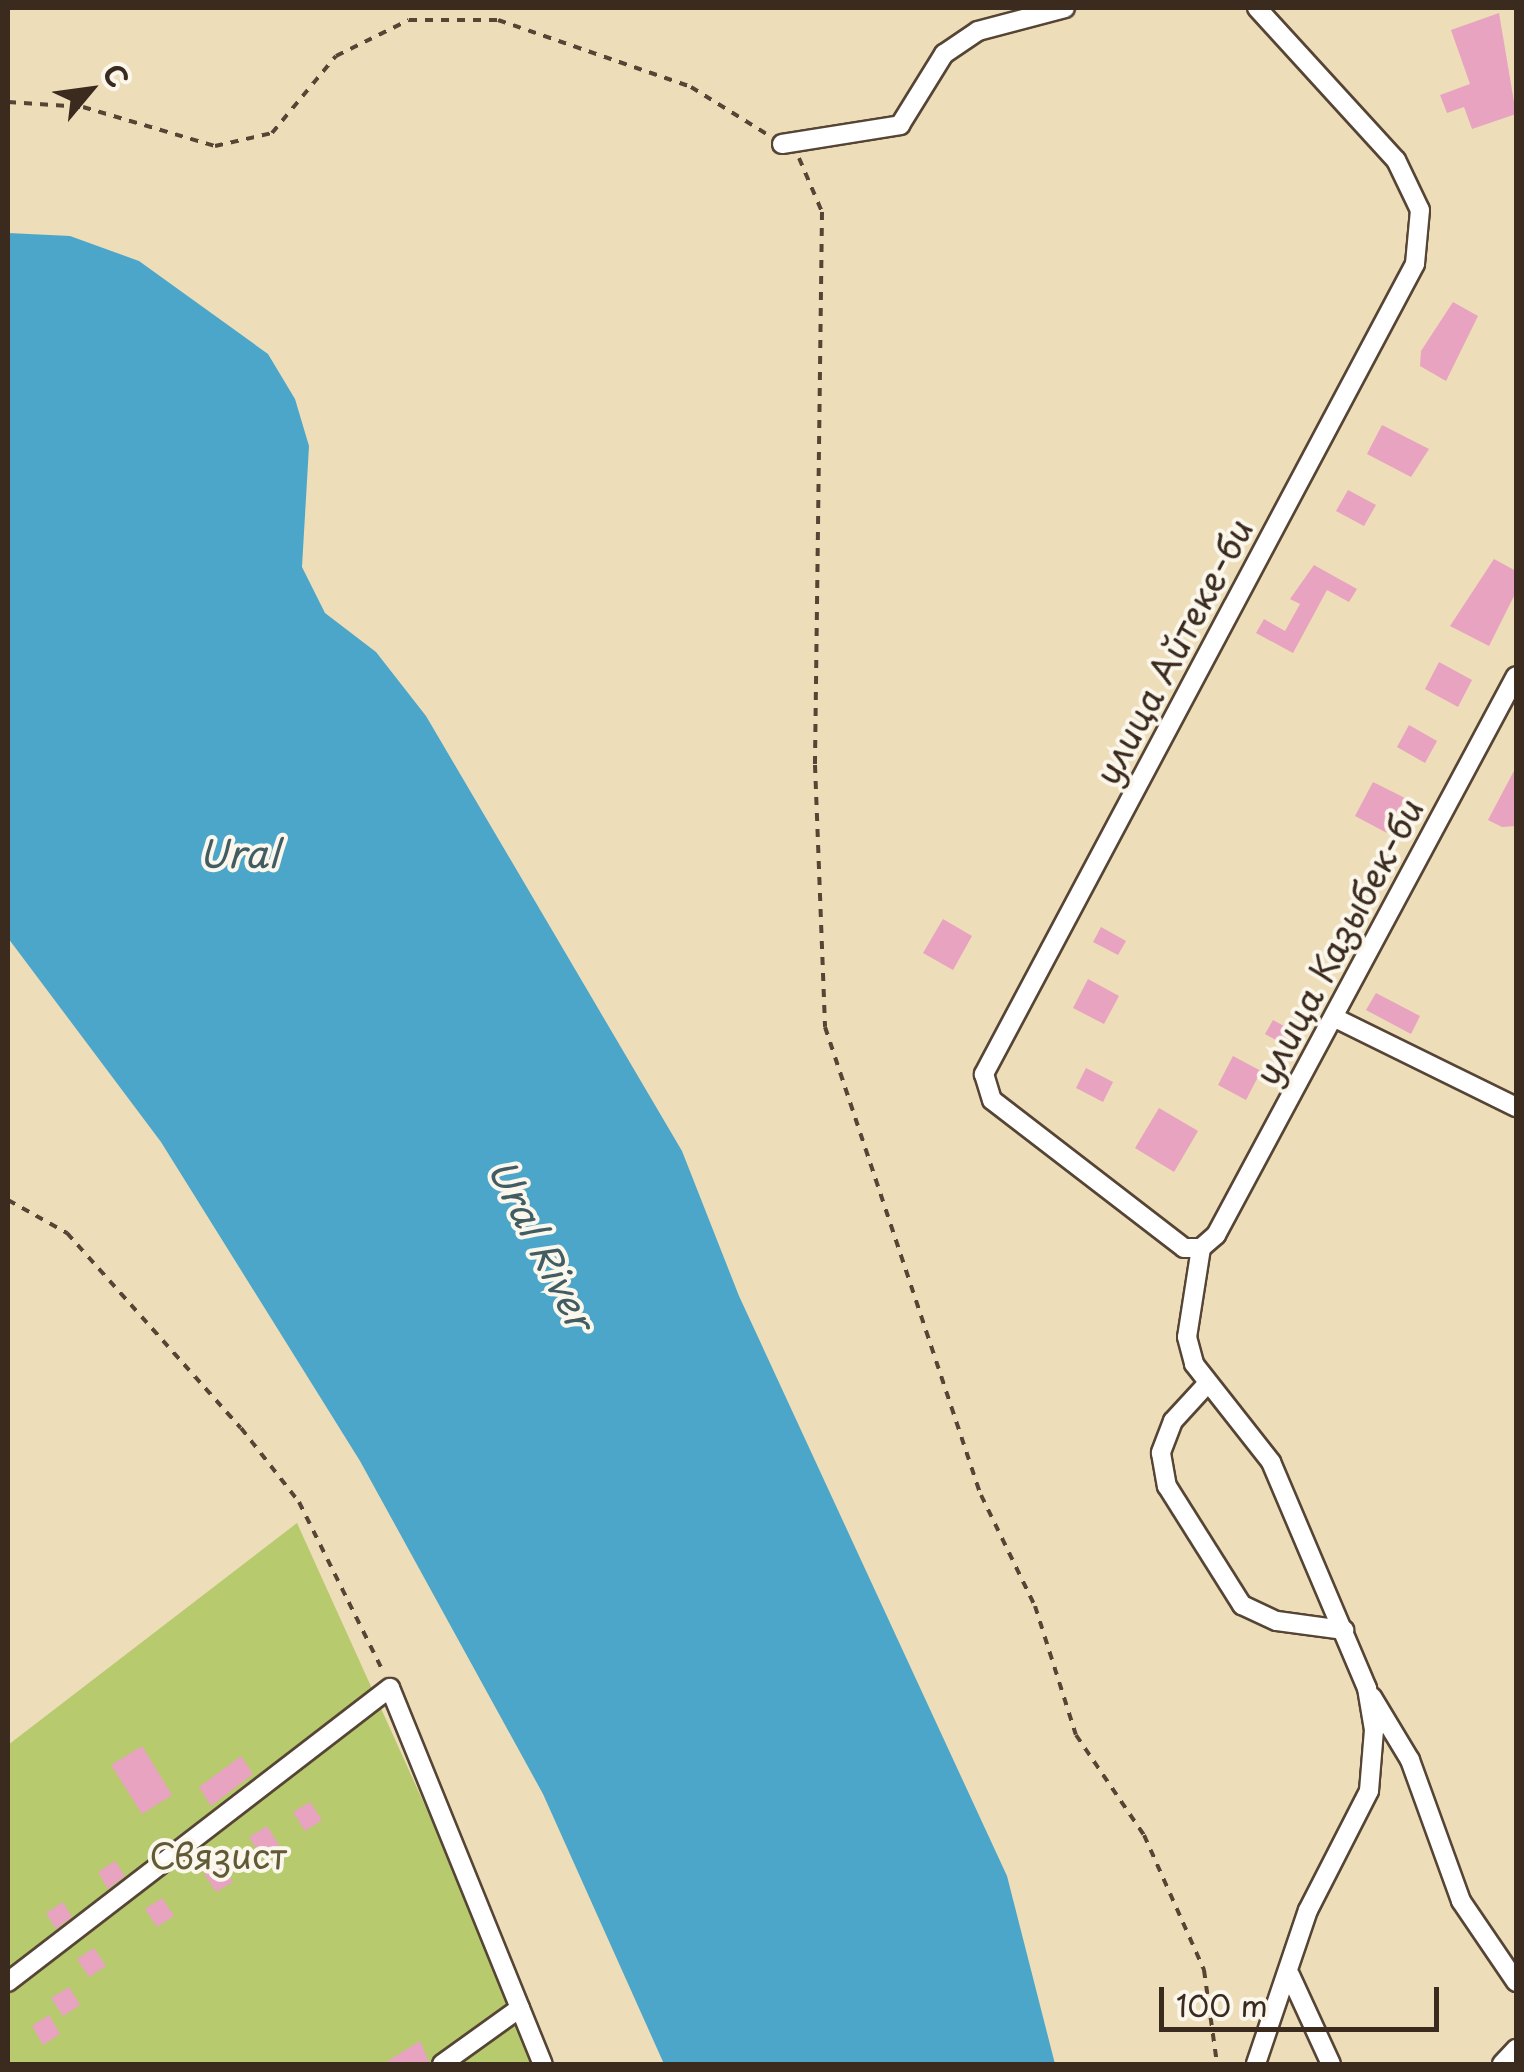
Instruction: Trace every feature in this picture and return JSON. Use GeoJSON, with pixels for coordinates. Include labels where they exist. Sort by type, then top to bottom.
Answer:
{"type":"FeatureCollection","features":[{"type":"Feature","properties":{"kind":"street"},"geometry":{"type":"LineString","coordinates":[[782,144],[900,125],[944,54],[978,31],[1065,8]]}},
{"type":"Feature","properties":{"kind":"street","name":"улица Айтеке-би"},"geometry":{"type":"LineString","coordinates":[[1201,1248],[1184,1248],[982,1087],[1415,264],[1420,210],[1396,160],[1257,8]]}},
{"type":"Feature","properties":{"kind":"street","name":"улица Казыбек-би"},"geometry":{"type":"LineString","coordinates":[[1201,1248],[1216,1235],[1516,676]]}},
{"type":"Feature","properties":{"kind":"street"},"geometry":{"type":"LineString","coordinates":[[1334,1018],[1516,1108]]}},
{"type":"Feature","properties":{"kind":"street"},"geometry":{"type":"LineString","coordinates":[[1201,1248],[1187,1337],[1206,1384],[1271,1462],[1367,1688],[1410,1760],[1461,1901],[1516,1982]]}},
{"type":"Feature","properties":{"kind":"street"},"geometry":{"type":"LineString","coordinates":[[1206,1384],[1173,1421],[1160,1452],[1167,1486],[1242,1605],[1277,1621],[1344,1630]]}},
{"type":"Feature","properties":{"kind":"street"},"geometry":{"type":"LineString","coordinates":[[8,1982],[390,1688],[543,2064]]}},
{"type":"Feature","properties":{"kind":"street"},"geometry":{"type":"LineString","coordinates":[[1256,2064],[1290,1975],[1308,1910],[1369,1791],[1367,1688]]}},
{"type":"Feature","properties":{"kind":"street"},"geometry":{"type":"LineString","coordinates":[[1290,1975],[1331,2064]]}},
{"type":"Feature","properties":{"kind":"street"},"geometry":{"type":"LineString","coordinates":[[442,2064],[520,2008]]}},
{"type":"Feature","properties":{"kind":"street"},"geometry":{"type":"LineString","coordinates":[[1502,2064],[1516,2049]]}},
{"type":"Feature","properties":{"kind":"path"},"geometry":{"type":"LineString","coordinates":[[8,102],[83,107],[215,146],[272,134],[336,56],[409,20],[498,20],[691,87],[796,152],[822,212],[815,766],[825,1028],[980,1495],[1035,1606],[1076,1735],[1144,1835],[1204,1970],[1218,2064]]}},
{"type":"Feature","properties":{"kind":"path"},"geometry":{"type":"LineString","coordinates":[[8,1200],[67,1233],[142,1309],[287,1488],[340,1574],[390,1688]]}},
{"type":"Feature","properties":{"kind":"green space","name":"Связист"},"geometry":{"type":"Polygon","coordinates":[[[297,1523],[542,2064],[8,2064],[8,1745],[297,1523]]]}},
{"type":"Feature","properties":{"kind":"water","name":"Ural"},"geometry":{"type":"Polygon","coordinates":[[[8,233],[70,236],[139,261],[268,354],[295,399],[309,446],[302,567],[325,613],[376,652],[426,716],[682,1151],[739,1296],[1007,1876],[1055,2064],[664,2064],[543,1794],[360,1461],[161,1142],[8,938],[8,233]]]}},
{"type":"Feature","properties":{"kind":"building"},"geometry":{"type":"Polygon","coordinates":[[[1499,13],[1516,114],[1472,129],[1464,107],[1447,113],[1440,95],[1470,84],[1451,30],[1499,13]]]}},
{"type":"Feature","properties":{"kind":"building"},"geometry":{"type":"Polygon","coordinates":[[[1453,302],[1478,316],[1446,381],[1420,366],[1421,351],[1453,302]]]}},
{"type":"Feature","properties":{"kind":"building"},"geometry":{"type":"Polygon","coordinates":[[[1382,425],[1429,449],[1411,477],[1367,454],[1382,425]]]}},
{"type":"Feature","properties":{"kind":"building"},"geometry":{"type":"Polygon","coordinates":[[[1348,490],[1376,505],[1364,526],[1336,511],[1348,490]]]}},
{"type":"Feature","properties":{"kind":"building"},"geometry":{"type":"Polygon","coordinates":[[[1494,559],[1516,571],[1516,592],[1489,646],[1450,626],[1494,559]]]}},
{"type":"Feature","properties":{"kind":"building"},"geometry":{"type":"Polygon","coordinates":[[[1314,565],[1357,589],[1349,602],[1327,590],[1293,653],[1256,633],[1264,619],[1285,631],[1300,604],[1290,599],[1314,565]]]}},
{"type":"Feature","properties":{"kind":"building"},"geometry":{"type":"Polygon","coordinates":[[[1439,662],[1472,680],[1458,707],[1425,689],[1439,662]]]}},
{"type":"Feature","properties":{"kind":"building"},"geometry":{"type":"Polygon","coordinates":[[[1409,725],[1437,741],[1425,763],[1397,747],[1409,725]]]}},
{"type":"Feature","properties":{"kind":"building"},"geometry":{"type":"Polygon","coordinates":[[[1516,767],[1516,826],[1502,827],[1488,820],[1516,767]]]}},
{"type":"Feature","properties":{"kind":"building"},"geometry":{"type":"Polygon","coordinates":[[[1373,782],[1405,798],[1387,833],[1355,816],[1373,782]]]}},
{"type":"Feature","properties":{"kind":"building"},"geometry":{"type":"Polygon","coordinates":[[[943,919],[972,936],[953,970],[923,953],[943,919]]]}},
{"type":"Feature","properties":{"kind":"building"},"geometry":{"type":"Polygon","coordinates":[[[1101,927],[1126,941],[1118,955],[1093,942],[1101,927]]]}},
{"type":"Feature","properties":{"kind":"building"},"geometry":{"type":"Polygon","coordinates":[[[1088,979],[1119,996],[1104,1024],[1073,1008],[1088,979]]]}},
{"type":"Feature","properties":{"kind":"building"},"geometry":{"type":"Polygon","coordinates":[[[1376,993],[1420,1016],[1411,1034],[1366,1010],[1376,993]]]}},
{"type":"Feature","properties":{"kind":"building"},"geometry":{"type":"Polygon","coordinates":[[[1273,1020],[1298,1034],[1290,1048],[1265,1034],[1273,1020]]]}},
{"type":"Feature","properties":{"kind":"building"},"geometry":{"type":"Polygon","coordinates":[[[1233,1056],[1261,1071],[1246,1100],[1218,1085],[1233,1056]]]}},
{"type":"Feature","properties":{"kind":"building"},"geometry":{"type":"Polygon","coordinates":[[[1086,1068],[1113,1082],[1103,1102],[1076,1088],[1086,1068]]]}},
{"type":"Feature","properties":{"kind":"building"},"geometry":{"type":"Polygon","coordinates":[[[1159,1108],[1198,1131],[1174,1172],[1135,1148],[1159,1108]]]}},
{"type":"Feature","properties":{"kind":"building"},"geometry":{"type":"Polygon","coordinates":[[[142,1746],[172,1795],[142,1814],[111,1765],[142,1746]]]}},
{"type":"Feature","properties":{"kind":"building"},"geometry":{"type":"Polygon","coordinates":[[[241,1756],[253,1774],[211,1806],[199,1787],[241,1756]]]}},
{"type":"Feature","properties":{"kind":"building"},"geometry":{"type":"Polygon","coordinates":[[[310,1802],[322,1820],[305,1831],[293,1812],[310,1802]]]}},
{"type":"Feature","properties":{"kind":"building"},"geometry":{"type":"Polygon","coordinates":[[[267,1826],[279,1845],[261,1856],[249,1837],[267,1826]]]}},
{"type":"Feature","properties":{"kind":"building"},"geometry":{"type":"Polygon","coordinates":[[[115,1861],[125,1876],[108,1889],[98,1872],[115,1861]]]}},
{"type":"Feature","properties":{"kind":"building"},"geometry":{"type":"Polygon","coordinates":[[[222,1863],[233,1882],[216,1892],[204,1874],[222,1863]]]}},
{"type":"Feature","properties":{"kind":"building"},"geometry":{"type":"Polygon","coordinates":[[[162,1898],[174,1916],[157,1927],[145,1909],[162,1898]]]}},
{"type":"Feature","properties":{"kind":"building"},"geometry":{"type":"Polygon","coordinates":[[[63,1902],[72,1917],[56,1929],[46,1913],[63,1902]]]}},
{"type":"Feature","properties":{"kind":"building"},"geometry":{"type":"Polygon","coordinates":[[[94,1948],[106,1966],[89,1977],[77,1959],[94,1948]]]}},
{"type":"Feature","properties":{"kind":"building"},"geometry":{"type":"Polygon","coordinates":[[[69,1987],[80,2005],[63,2016],[51,1998],[69,1987]]]}},
{"type":"Feature","properties":{"kind":"building"},"geometry":{"type":"Polygon","coordinates":[[[49,2015],[60,2034],[43,2045],[32,2026],[49,2015]]]}},
{"type":"Feature","properties":{"kind":"building"},"geometry":{"type":"Polygon","coordinates":[[[420,2041],[430,2064],[383,2064],[420,2041]]]}},
{"type":"Feature","properties":{"kind":"water label","name":"Ural River"},"geometry":{"type":"Point","coordinates":[542,1244]}}]}
